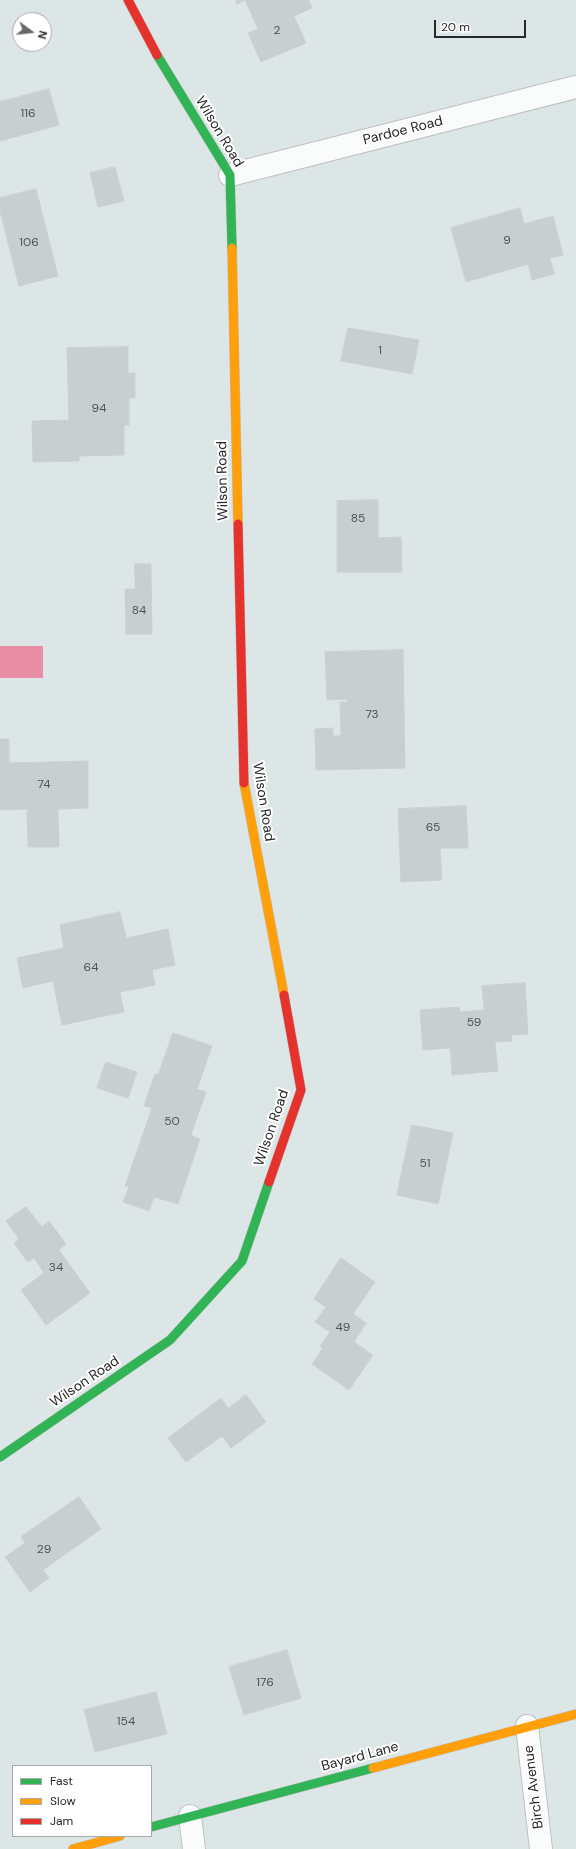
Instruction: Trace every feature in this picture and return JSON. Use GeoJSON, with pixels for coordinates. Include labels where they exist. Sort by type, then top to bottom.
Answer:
{"type":"FeatureCollection","features":[{"type":"Feature","properties":{"kind":"main road","name":"Wilson Road"},"geometry":{"type":"LineString","coordinates":[[0,1457],[170,1340],[242,1260],[300,1090],[242,776],[230,175],[174,85],[128,0]]}},
{"type":"Feature","properties":{"kind":"main road","name":"Bayard Lane"},"geometry":{"type":"LineString","coordinates":[[152,1827],[576,1714]]}},
{"type":"Feature","properties":{"kind":"main road"},"geometry":{"type":"LineString","coordinates":[[73,1849],[116,1837]]}},
{"type":"Feature","properties":{"kind":"street","name":"Pardoe Road"},"geometry":{"type":"LineString","coordinates":[[230,175],[576,87]]}},
{"type":"Feature","properties":{"kind":"street","name":"Birch Avenue"},"geometry":{"type":"LineString","coordinates":[[527,1726],[541,1849]]}},
{"type":"Feature","properties":{"kind":"street"},"geometry":{"type":"LineString","coordinates":[[190,1816],[194,1849]]}},
{"type":"Feature","properties":{"kind":"shaded area"},"geometry":{"type":"Polygon","coordinates":[[[0,646],[43,646],[43,678],[0,678],[0,646]]]}},
{"type":"Feature","properties":{"kind":"building"},"geometry":{"type":"Polygon","coordinates":[[[236,0],[245,0],[237,4],[236,0]]]}},
{"type":"Feature","properties":{"kind":"building"},"geometry":{"type":"Polygon","coordinates":[[[245,0],[309,0],[312,8],[294,16],[306,43],[261,62],[248,33],[258,29],[245,0]]]}},
{"type":"Feature","properties":{"kind":"building"},"geometry":{"type":"Polygon","coordinates":[[[49,89],[59,125],[0,141],[0,102],[49,89]]]}},
{"type":"Feature","properties":{"kind":"building"},"geometry":{"type":"Polygon","coordinates":[[[115,167],[124,201],[98,207],[90,173],[115,167]]]}},
{"type":"Feature","properties":{"kind":"building"},"geometry":{"type":"Polygon","coordinates":[[[36,189],[58,276],[19,286],[0,211],[0,198],[36,189]]]}},
{"type":"Feature","properties":{"kind":"building"},"geometry":{"type":"Polygon","coordinates":[[[520,208],[524,224],[553,216],[563,255],[550,258],[554,274],[532,280],[528,264],[466,282],[451,228],[520,208]]]}},
{"type":"Feature","properties":{"kind":"building"},"geometry":{"type":"Polygon","coordinates":[[[348,328],[419,340],[412,374],[341,361],[348,328]]]}},
{"type":"Feature","properties":{"kind":"building"},"geometry":{"type":"Polygon","coordinates":[[[128,347],[128,373],[135,373],[135,398],[129,398],[129,425],[124,425],[124,455],[79,456],[79,461],[33,462],[32,421],[69,420],[67,348],[128,347]]]}},
{"type":"Feature","properties":{"kind":"building"},"geometry":{"type":"Polygon","coordinates":[[[378,500],[378,538],[401,537],[402,572],[337,572],[337,501],[378,500]]]}},
{"type":"Feature","properties":{"kind":"building"},"geometry":{"type":"Polygon","coordinates":[[[135,564],[151,564],[152,634],[126,634],[125,589],[135,589],[135,564]]]}},
{"type":"Feature","properties":{"kind":"building"},"geometry":{"type":"Polygon","coordinates":[[[403,650],[405,768],[316,770],[315,729],[333,728],[333,736],[341,736],[340,702],[348,702],[347,699],[327,700],[325,652],[403,650]]]}},
{"type":"Feature","properties":{"kind":"building"},"geometry":{"type":"Polygon","coordinates":[[[0,739],[9,739],[9,763],[88,761],[88,808],[58,809],[59,847],[28,847],[27,809],[0,810],[0,739]]]}},
{"type":"Feature","properties":{"kind":"building"},"geometry":{"type":"Polygon","coordinates":[[[466,806],[468,848],[440,848],[442,880],[401,882],[398,809],[466,806]]]}},
{"type":"Feature","properties":{"kind":"building"},"geometry":{"type":"Polygon","coordinates":[[[120,912],[126,938],[168,929],[175,965],[152,970],[155,985],[120,992],[124,1012],[62,1025],[53,981],[23,988],[17,958],[64,948],[60,925],[120,912]]]}},
{"type":"Feature","properties":{"kind":"building"},"geometry":{"type":"Polygon","coordinates":[[[525,983],[528,1034],[511,1035],[512,1041],[495,1042],[498,1071],[452,1075],[450,1048],[423,1050],[420,1010],[459,1007],[460,1012],[484,1010],[482,986],[525,983]]]}},
{"type":"Feature","properties":{"kind":"building"},"geometry":{"type":"Polygon","coordinates":[[[173,1033],[212,1046],[197,1089],[206,1092],[191,1135],[200,1139],[178,1204],[154,1197],[149,1211],[123,1202],[129,1187],[125,1186],[152,1108],[144,1106],[155,1074],[158,1075],[173,1033]]]}},
{"type":"Feature","properties":{"kind":"building"},"geometry":{"type":"Polygon","coordinates":[[[106,1062],[137,1072],[128,1098],[97,1088],[106,1062]]]}},
{"type":"Feature","properties":{"kind":"building"},"geometry":{"type":"Polygon","coordinates":[[[412,1125],[453,1133],[438,1204],[397,1195],[412,1125]]]}},
{"type":"Feature","properties":{"kind":"building"},"geometry":{"type":"Polygon","coordinates":[[[26,1207],[42,1227],[49,1221],[66,1244],[59,1250],[90,1293],[46,1325],[21,1290],[44,1273],[34,1258],[28,1262],[14,1243],[19,1239],[6,1221],[26,1207]]]}},
{"type":"Feature","properties":{"kind":"building"},"geometry":{"type":"Polygon","coordinates":[[[341,1258],[375,1282],[353,1314],[366,1323],[354,1342],[373,1355],[349,1390],[312,1364],[323,1348],[320,1346],[330,1332],[315,1322],[326,1307],[314,1299],[341,1258]]]}},
{"type":"Feature","properties":{"kind":"building"},"geometry":{"type":"Polygon","coordinates":[[[246,1395],[266,1422],[231,1448],[222,1436],[186,1462],[168,1438],[221,1398],[228,1408],[246,1395]]]}},
{"type":"Feature","properties":{"kind":"building"},"geometry":{"type":"Polygon","coordinates":[[[79,1497],[101,1529],[43,1570],[49,1578],[30,1592],[5,1557],[25,1543],[21,1537],[79,1497]]]}},
{"type":"Feature","properties":{"kind":"building"},"geometry":{"type":"Polygon","coordinates":[[[287,1650],[301,1698],[244,1715],[229,1667],[287,1650]]]}},
{"type":"Feature","properties":{"kind":"building"},"geometry":{"type":"Polygon","coordinates":[[[156,1692],[167,1734],[95,1752],[84,1710],[156,1692]]]}},
{"type":"Feature","properties":{"kind":"traffic: fast"},"geometry":{"type":"LineString","coordinates":[[157,55],[230,175],[232,248]]}},
{"type":"Feature","properties":{"kind":"traffic: fast"},"geometry":{"type":"LineString","coordinates":[[0,1457],[170,1340],[242,1261],[269,1182]]}},
{"type":"Feature","properties":{"kind":"traffic: fast"},"geometry":{"type":"LineString","coordinates":[[152,1827],[373,1768]]}},
{"type":"Feature","properties":{"kind":"traffic: slow"},"geometry":{"type":"LineString","coordinates":[[232,248],[238,524]]}},
{"type":"Feature","properties":{"kind":"traffic: slow"},"geometry":{"type":"LineString","coordinates":[[244,783],[284,995]]}},
{"type":"Feature","properties":{"kind":"traffic: slow"},"geometry":{"type":"LineString","coordinates":[[373,1768],[576,1714]]}},
{"type":"Feature","properties":{"kind":"traffic: slow"},"geometry":{"type":"LineString","coordinates":[[73,1849],[116,1837]]}},
{"type":"Feature","properties":{"kind":"traffic: jam"},"geometry":{"type":"LineString","coordinates":[[128,0],[157,55]]}},
{"type":"Feature","properties":{"kind":"traffic: jam"},"geometry":{"type":"LineString","coordinates":[[238,524],[244,783]]}},
{"type":"Feature","properties":{"kind":"traffic: jam"},"geometry":{"type":"LineString","coordinates":[[269,1182],[301,1090],[284,995]]}}]}
